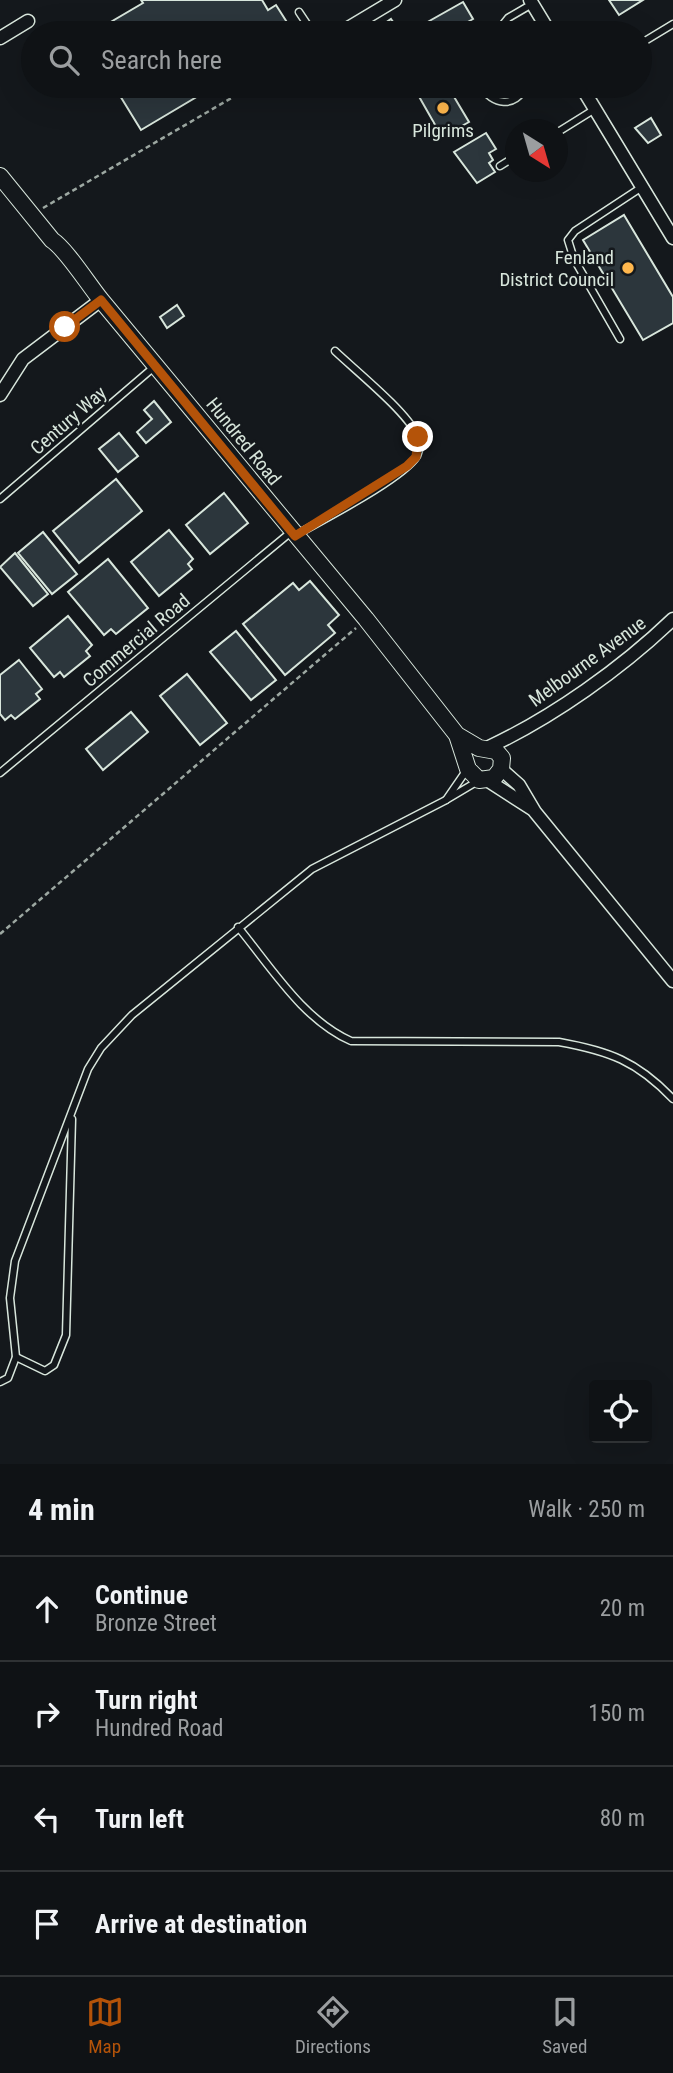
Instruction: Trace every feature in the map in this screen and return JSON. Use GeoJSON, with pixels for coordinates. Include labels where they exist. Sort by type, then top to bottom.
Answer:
{"type":"FeatureCollection","features":[{"type":"Feature","properties":{"kind":"street"},"geometry":{"type":"LineString","coordinates":[[360,21],[391,1]]}},
{"type":"Feature","properties":{"kind":"street"},"geometry":{"type":"LineString","coordinates":[[531,2],[543,21]]}},
{"type":"Feature","properties":{"kind":"street"},"geometry":{"type":"LineString","coordinates":[[0,38],[21,25]]}},
{"type":"Feature","properties":{"kind":"street"},"geometry":{"type":"LineString","coordinates":[[589,98],[673,237]]}},
{"type":"Feature","properties":{"kind":"street","name":"Hundred Road"},"geometry":{"type":"LineString","coordinates":[[0,176],[52,240],[62,246],[67,258],[101,300],[366,619],[457,735],[475,772],[535,811]]}},
{"type":"Feature","properties":{"kind":"street"},"geometry":{"type":"LineString","coordinates":[[0,395],[23,359],[101,300]]}},
{"type":"Feature","properties":{"kind":"street","name":"Melbourne Avenue"},"geometry":{"type":"LineString","coordinates":[[484,747],[523,732],[644,647],[673,619]]}},
{"type":"Feature","properties":{"kind":"street","name":"Melbourne Avenue"},"geometry":{"type":"LineString","coordinates":[[501,764],[523,732]]}},
{"type":"Feature","properties":{"kind":"street","name":"Hundred Road"},"geometry":{"type":"LineString","coordinates":[[457,735],[484,747],[501,764],[519,785],[535,811],[673,981]]}},
{"type":"Feature","properties":{"kind":"street"},"geometry":{"type":"LineString","coordinates":[[475,772],[484,747]]}},
{"type":"Feature","properties":{"kind":"street"},"geometry":{"type":"LineString","coordinates":[[475,772],[501,764]]}},
{"type":"Feature","properties":{"kind":"lane"},"geometry":{"type":"LineString","coordinates":[[506,21],[531,2]]}},
{"type":"Feature","properties":{"kind":"lane"},"geometry":{"type":"LineString","coordinates":[[299,12],[305,21]]}},
{"type":"Feature","properties":{"kind":"lane"},"geometry":{"type":"LineString","coordinates":[[652,37],[673,24]]}},
{"type":"Feature","properties":{"kind":"lane"},"geometry":{"type":"LineString","coordinates":[[491,98],[498,102],[513,98]]}},
{"type":"Feature","properties":{"kind":"lane"},"geometry":{"type":"LineString","coordinates":[[568,126],[596,109]]}},
{"type":"Feature","properties":{"kind":"lane"},"geometry":{"type":"LineString","coordinates":[[500,166],[505,163]]}},
{"type":"Feature","properties":{"kind":"lane"},"geometry":{"type":"LineString","coordinates":[[620,340],[574,259],[568,240],[575,230],[642,187]]}},
{"type":"Feature","properties":{"kind":"lane","name":"Commercial Road"},"geometry":{"type":"LineString","coordinates":[[0,773],[293,534],[389,479],[416,457],[420,447],[418,437],[405,419],[335,351]]}},
{"type":"Feature","properties":{"kind":"lane","name":"Century Way"},"geometry":{"type":"LineString","coordinates":[[0,499],[156,365]]}},
{"type":"Feature","properties":{"kind":"lane"},"geometry":{"type":"LineString","coordinates":[[0,1382],[8,1378],[16,1357],[10,1298],[15,1261],[88,1069],[101,1048],[132,1015],[312,869],[446,800],[475,772]]}},
{"type":"Feature","properties":{"kind":"lane"},"geometry":{"type":"LineString","coordinates":[[446,800],[475,772]]}},
{"type":"Feature","properties":{"kind":"lane"},"geometry":{"type":"LineString","coordinates":[[238,928],[312,1015],[331,1033],[351,1041],[559,1042],[618,1057],[649,1074],[673,1098]]}},
{"type":"Feature","properties":{"kind":"lane"},"geometry":{"type":"LineString","coordinates":[[16,1357],[45,1371],[54,1365],[66,1335],[72,1111]]}},
{"type":"Feature","properties":{"kind":"path"},"geometry":{"type":"LineString","coordinates":[[32,214],[231,98]]}},
{"type":"Feature","properties":{"kind":"path"},"geometry":{"type":"LineString","coordinates":[[0,934],[366,619]]}},
{"type":"Feature","properties":{"kind":"building"},"geometry":{"type":"Polygon","coordinates":[[[141,0],[262,0],[268,10],[276,5],[286,21],[112,21],[143,3],[141,0]]]}},
{"type":"Feature","properties":{"kind":"building"},"geometry":{"type":"Polygon","coordinates":[[[609,0],[643,0],[619,15],[609,0]]]}},
{"type":"Feature","properties":{"kind":"building"},"geometry":{"type":"Polygon","coordinates":[[[463,2],[473,19],[469,21],[429,21],[463,2]]]}},
{"type":"Feature","properties":{"kind":"building"},"geometry":{"type":"Polygon","coordinates":[[[121,98],[195,98],[141,130],[121,98]]]}},
{"type":"Feature","properties":{"kind":"building","name":"Pilgrims"},"geometry":{"type":"Polygon","coordinates":[[[420,98],[455,98],[469,122],[442,137],[420,98]]]}},
{"type":"Feature","properties":{"kind":"building"},"geometry":{"type":"Polygon","coordinates":[[[651,118],[661,135],[648,143],[635,128],[651,118]]]}},
{"type":"Feature","properties":{"kind":"building"},"geometry":{"type":"Polygon","coordinates":[[[486,133],[496,149],[489,153],[493,160],[489,163],[495,172],[477,183],[454,152],[486,133]]]}},
{"type":"Feature","properties":{"kind":"building","name":"Fenland District Council"},"geometry":{"type":"Polygon","coordinates":[[[624,215],[673,297],[673,323],[643,340],[583,240],[624,215]]]}},
{"type":"Feature","properties":{"kind":"building"},"geometry":{"type":"Polygon","coordinates":[[[177,305],[184,316],[167,328],[160,317],[177,305]]]}},
{"type":"Feature","properties":{"kind":"building"},"geometry":{"type":"Polygon","coordinates":[[[154,401],[171,422],[146,443],[137,432],[152,419],[144,410],[154,401]]]}},
{"type":"Feature","properties":{"kind":"building"},"geometry":{"type":"Polygon","coordinates":[[[119,433],[138,456],[118,472],[99,449],[119,433]]]}},
{"type":"Feature","properties":{"kind":"building"},"geometry":{"type":"Polygon","coordinates":[[[116,479],[142,511],[79,563],[53,531],[116,479]]]}},
{"type":"Feature","properties":{"kind":"building"},"geometry":{"type":"Polygon","coordinates":[[[224,493],[248,523],[210,554],[186,525],[224,493]]]}},
{"type":"Feature","properties":{"kind":"building"},"geometry":{"type":"Polygon","coordinates":[[[169,530],[193,559],[188,564],[192,569],[159,596],[131,562],[169,530]]]}},
{"type":"Feature","properties":{"kind":"building"},"geometry":{"type":"Polygon","coordinates":[[[43,532],[77,574],[52,594],[18,553],[43,532]]]}},
{"type":"Feature","properties":{"kind":"building"},"geometry":{"type":"Polygon","coordinates":[[[15,553],[48,594],[33,606],[0,567],[15,553]]]}},
{"type":"Feature","properties":{"kind":"building"},"geometry":{"type":"Polygon","coordinates":[[[108,559],[148,608],[116,634],[111,629],[104,635],[68,592],[108,559]]]}},
{"type":"Feature","properties":{"kind":"building"},"geometry":{"type":"Polygon","coordinates":[[[310,581],[339,615],[328,625],[335,633],[285,675],[243,624],[293,583],[299,590],[310,581]]]}},
{"type":"Feature","properties":{"kind":"building"},"geometry":{"type":"Polygon","coordinates":[[[68,616],[92,645],[86,651],[90,656],[64,677],[60,672],[54,677],[30,648],[68,616]]]}},
{"type":"Feature","properties":{"kind":"building"},"geometry":{"type":"Polygon","coordinates":[[[236,631],[276,680],[251,700],[210,652],[236,631]]]}},
{"type":"Feature","properties":{"kind":"building"},"geometry":{"type":"Polygon","coordinates":[[[19,660],[42,689],[36,694],[40,699],[15,719],[11,715],[5,720],[0,714],[0,675],[19,660]]]}},
{"type":"Feature","properties":{"kind":"building"},"geometry":{"type":"Polygon","coordinates":[[[187,674],[227,723],[200,745],[160,696],[187,674]]]}},
{"type":"Feature","properties":{"kind":"building"},"geometry":{"type":"Polygon","coordinates":[[[131,712],[148,732],[103,770],[86,749],[131,712]]]}},
{"type":"Feature","properties":{"kind":"place","name":"Pilgrims"},"geometry":{"type":"Point","coordinates":[443,108]}},
{"type":"Feature","properties":{"kind":"place","name":"Fenland District Council"},"geometry":{"type":"Point","coordinates":[628,268]}},
{"type":"Feature","properties":{"kind":"route"},"geometry":{"type":"LineString","coordinates":[[65,327],[101,300],[295,536],[407,466],[416,457],[420,447],[418,437]]}}]}
